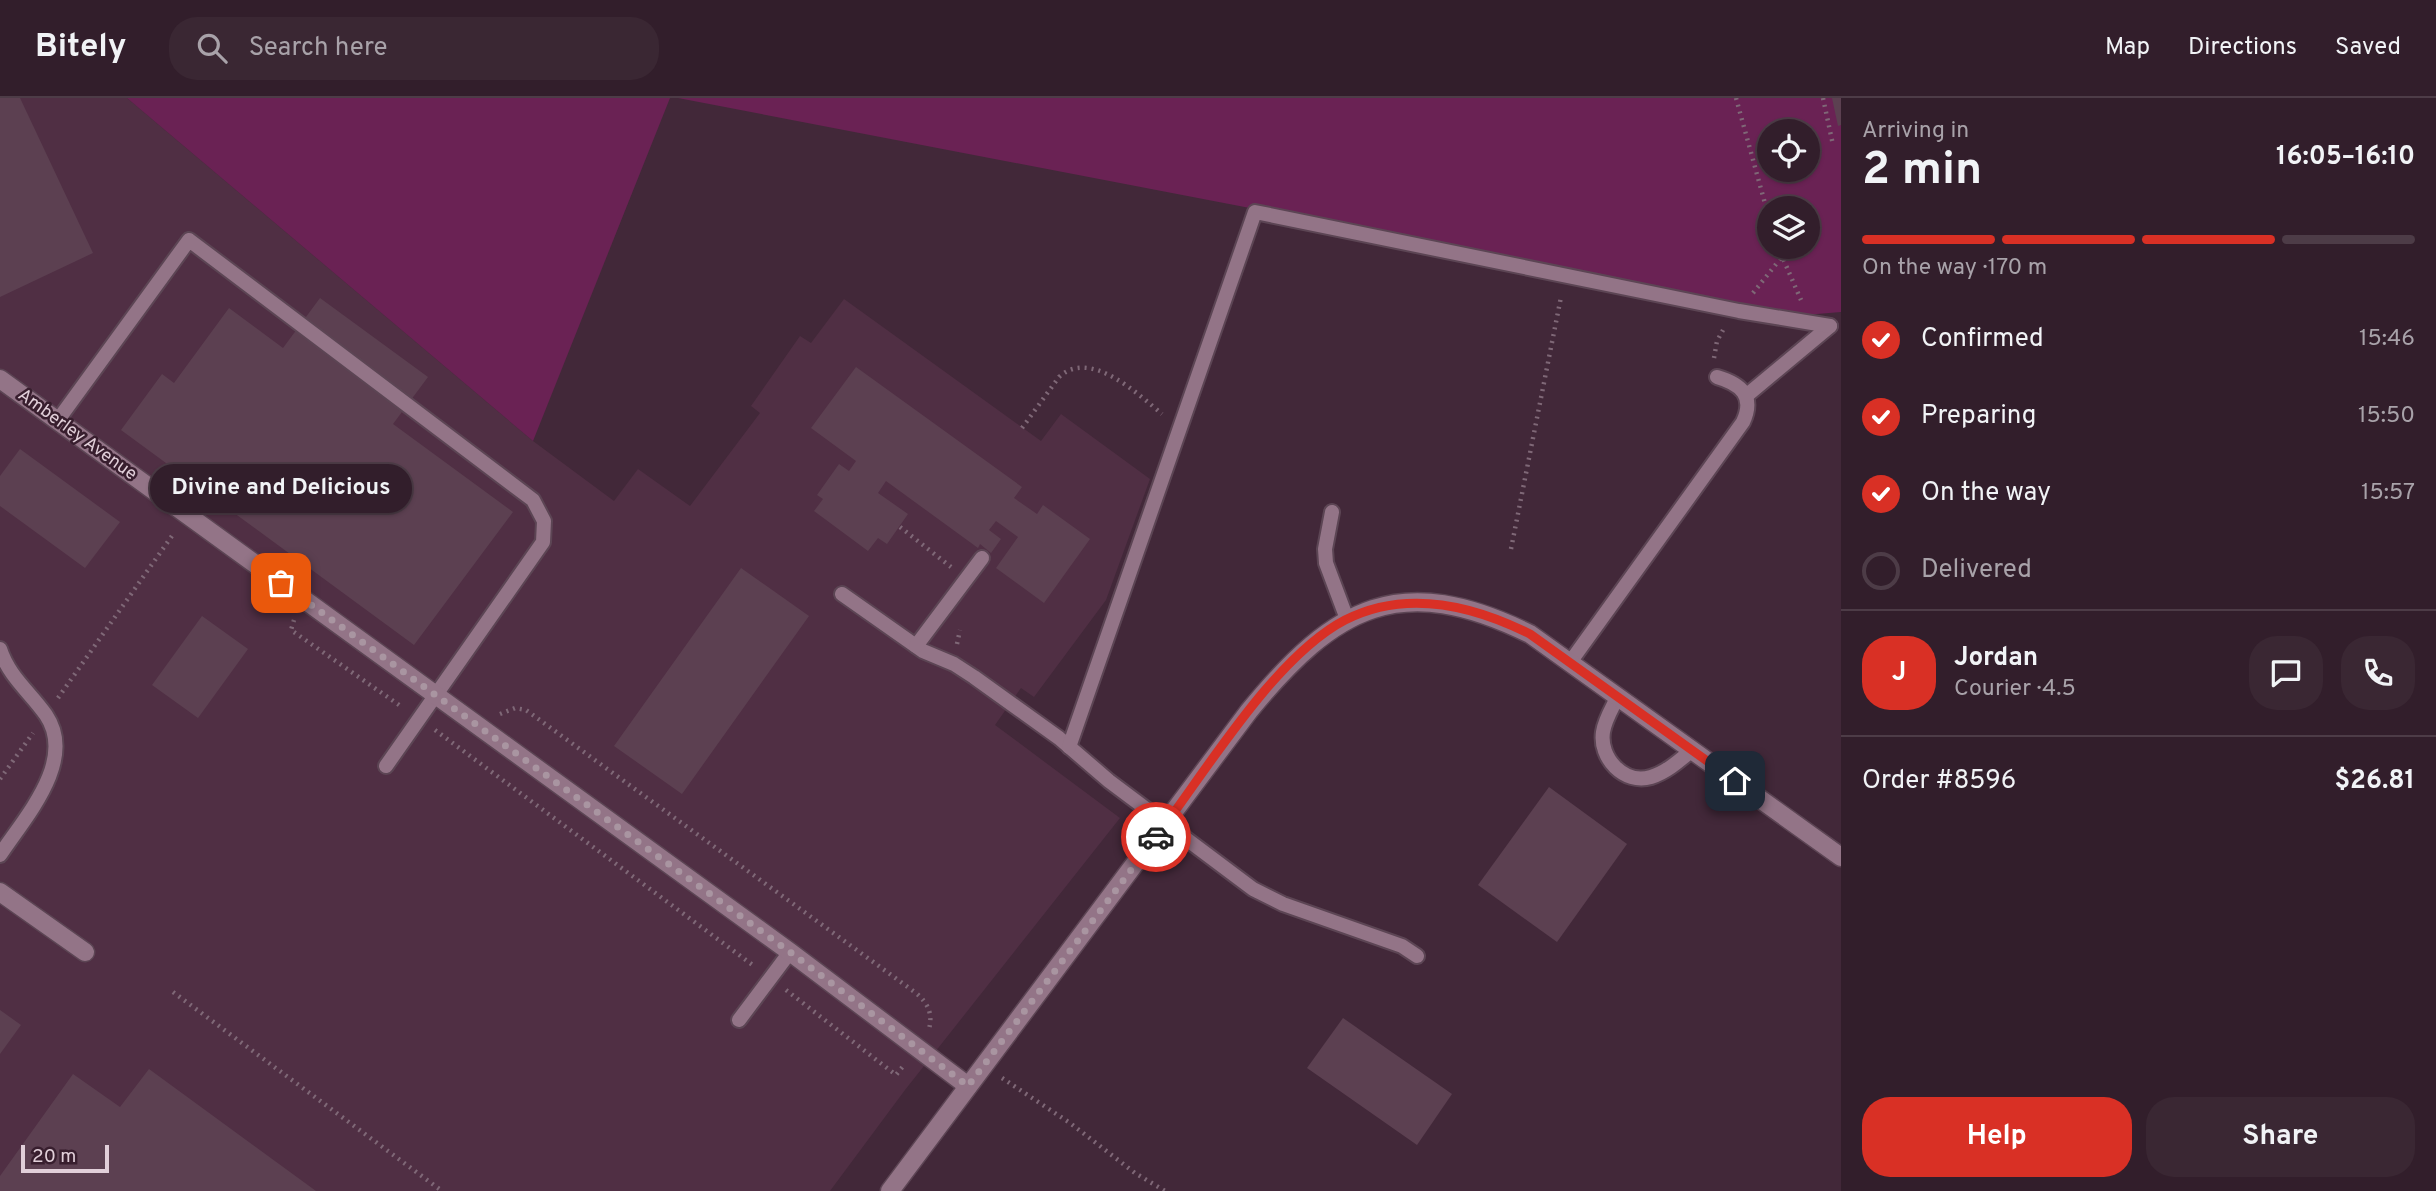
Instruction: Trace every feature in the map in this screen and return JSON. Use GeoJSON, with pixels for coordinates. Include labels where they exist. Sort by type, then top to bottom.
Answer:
{"type":"FeatureCollection","features":[{"type":"Feature","properties":{"kind":"street","name":"Amberley Avenue"},"geometry":{"type":"LineString","coordinates":[[0,379],[790,952],[968,1086]]}},
{"type":"Feature","properties":{"kind":"street"},"geometry":{"type":"LineString","coordinates":[[890,1191],[1249,711],[1312,644],[1347,619],[1375,608],[1417,603],[1445,605],[1471,610],[1530,634],[1841,857]]}},
{"type":"Feature","properties":{"kind":"street"},"geometry":{"type":"LineString","coordinates":[[0,892],[85,952]]}},
{"type":"Feature","properties":{"kind":"lane"},"geometry":{"type":"LineString","coordinates":[[1069,747],[1255,212],[1830,326],[1746,396]]}},
{"type":"Feature","properties":{"kind":"lane"},"geometry":{"type":"LineString","coordinates":[[58,420],[190,240],[533,500],[544,521],[543,542],[437,697],[386,766]]}},
{"type":"Feature","properties":{"kind":"lane"},"geometry":{"type":"LineString","coordinates":[[1571,661],[1741,426],[1746,412],[1746,396],[1736,384],[1717,377]]}},
{"type":"Feature","properties":{"kind":"lane"},"geometry":{"type":"LineString","coordinates":[[1332,512],[1326,542],[1326,563],[1347,619]]}},
{"type":"Feature","properties":{"kind":"lane"},"geometry":{"type":"LineString","coordinates":[[916,646],[982,558]]}},
{"type":"Feature","properties":{"kind":"lane"},"geometry":{"type":"LineString","coordinates":[[842,594],[916,646],[967,672],[1069,747],[1109,782],[1240,880],[1264,895],[1402,946],[1417,957]]}},
{"type":"Feature","properties":{"kind":"lane"},"geometry":{"type":"LineString","coordinates":[[0,649],[11,674],[46,715],[56,746],[53,770],[0,855]]}},
{"type":"Feature","properties":{"kind":"lane"},"geometry":{"type":"LineString","coordinates":[[1618,696],[1604,730],[1603,745],[1610,762],[1619,771],[1633,778],[1649,778],[1667,769],[1692,750]]}},
{"type":"Feature","properties":{"kind":"lane"},"geometry":{"type":"LineString","coordinates":[[739,1020],[790,952]]}},
{"type":"Feature","properties":{"kind":"path"},"geometry":{"type":"LineString","coordinates":[[1736,98],[1763,196]]}},
{"type":"Feature","properties":{"kind":"path"},"geometry":{"type":"LineString","coordinates":[[1823,98],[1833,145]]}},
{"type":"Feature","properties":{"kind":"path"},"geometry":{"type":"LineString","coordinates":[[1783,259],[1805,307],[1809,323]]}},
{"type":"Feature","properties":{"kind":"path"},"geometry":{"type":"LineString","coordinates":[[1511,549],[1566,275]]}},
{"type":"Feature","properties":{"kind":"path"},"geometry":{"type":"LineString","coordinates":[[1022,428],[1059,377],[1064,372],[1079,368],[1114,378],[1178,429]]}},
{"type":"Feature","properties":{"kind":"path"},"geometry":{"type":"LineString","coordinates":[[900,527],[965,578]]}},
{"type":"Feature","properties":{"kind":"path"},"geometry":{"type":"LineString","coordinates":[[0,779],[177,530]]}},
{"type":"Feature","properties":{"kind":"path"},"geometry":{"type":"LineString","coordinates":[[173,992],[442,1191]]}},
{"type":"Feature","properties":{"kind":"path"},"geometry":{"type":"LineString","coordinates":[[999,1076],[1070,1123],[1135,1173],[1165,1191]]}},
{"type":"Feature","properties":{"kind":"shaded area"},"geometry":{"type":"Polygon","coordinates":[[[0,98],[127,98],[533,441],[614,501],[638,469],[690,506],[760,413],[751,406],[800,336],[811,343],[844,299],[1041,441],[1061,414],[1150,479],[1106,600],[1034,697],[1021,688],[995,725],[1120,818],[905,1090],[830,1191],[0,1191],[0,98]]]}},
{"type":"Feature","properties":{"kind":"shaded area"},"geometry":{"type":"Polygon","coordinates":[[[127,98],[670,98],[533,441],[127,98]]]}},
{"type":"Feature","properties":{"kind":"shaded area"},"geometry":{"type":"Polygon","coordinates":[[[678,98],[1841,98],[1841,312],[1805,315],[678,98]]]}},
{"type":"Feature","properties":{"kind":"building"},"geometry":{"type":"Polygon","coordinates":[[[0,98],[20,98],[93,253],[0,297],[0,98]]]}},
{"type":"Feature","properties":{"kind":"building"},"geometry":{"type":"Polygon","coordinates":[[[1832,98],[1841,98],[1841,125],[1838,126],[1832,98]]]}},
{"type":"Feature","properties":{"kind":"building"},"geometry":{"type":"Polygon","coordinates":[[[320,298],[428,377],[393,424],[513,512],[414,645],[121,430],[162,374],[174,383],[229,308],[283,348],[320,298]]]}},
{"type":"Feature","properties":{"kind":"building"},"geometry":{"type":"Polygon","coordinates":[[[856,367],[1022,487],[1014,498],[1037,514],[1043,505],[1090,539],[1044,603],[996,568],[1018,537],[996,521],[989,530],[1001,539],[991,553],[980,544],[978,548],[886,481],[878,493],[908,514],[887,544],[878,538],[868,551],[814,511],[823,499],[817,495],[839,464],[849,471],[856,461],[811,428],[856,367]]]}},
{"type":"Feature","properties":{"kind":"building"},"geometry":{"type":"Polygon","coordinates":[[[20,449],[120,522],[85,568],[0,506],[0,476],[20,449]]]}},
{"type":"Feature","properties":{"kind":"building"},"geometry":{"type":"Polygon","coordinates":[[[741,568],[809,616],[682,794],[614,746],[741,568]]]}},
{"type":"Feature","properties":{"kind":"building"},"geometry":{"type":"Polygon","coordinates":[[[202,616],[248,649],[198,718],[152,685],[202,616]]]}},
{"type":"Feature","properties":{"kind":"building"},"geometry":{"type":"Polygon","coordinates":[[[1549,787],[1627,844],[1557,942],[1478,885],[1549,787]]]}},
{"type":"Feature","properties":{"kind":"building"},"geometry":{"type":"Polygon","coordinates":[[[0,1010],[21,1025],[0,1054],[0,1010]]]}},
{"type":"Feature","properties":{"kind":"building"},"geometry":{"type":"Polygon","coordinates":[[[1343,1018],[1452,1094],[1417,1145],[1307,1068],[1343,1018]]]}},
{"type":"Feature","properties":{"kind":"building"},"geometry":{"type":"Polygon","coordinates":[[[149,1069],[316,1191],[0,1191],[0,1176],[73,1074],[120,1107],[149,1069]]]}},
{"type":"Feature","properties":{"kind":"way so far"},"geometry":{"type":"LineString","coordinates":[[281,583],[790,952],[968,1086],[1156,837]]}},
{"type":"Feature","properties":{"kind":"place","name":"Divine and Delicious"},"geometry":{"type":"Point","coordinates":[281,583]}},
{"type":"Feature","properties":{"kind":"route"},"geometry":{"type":"LineString","coordinates":[[1156,837],[1249,711],[1290,664],[1318,639],[1347,619],[1375,608],[1405,603],[1458,607],[1497,619],[1530,634],[1735,781]]}}]}
